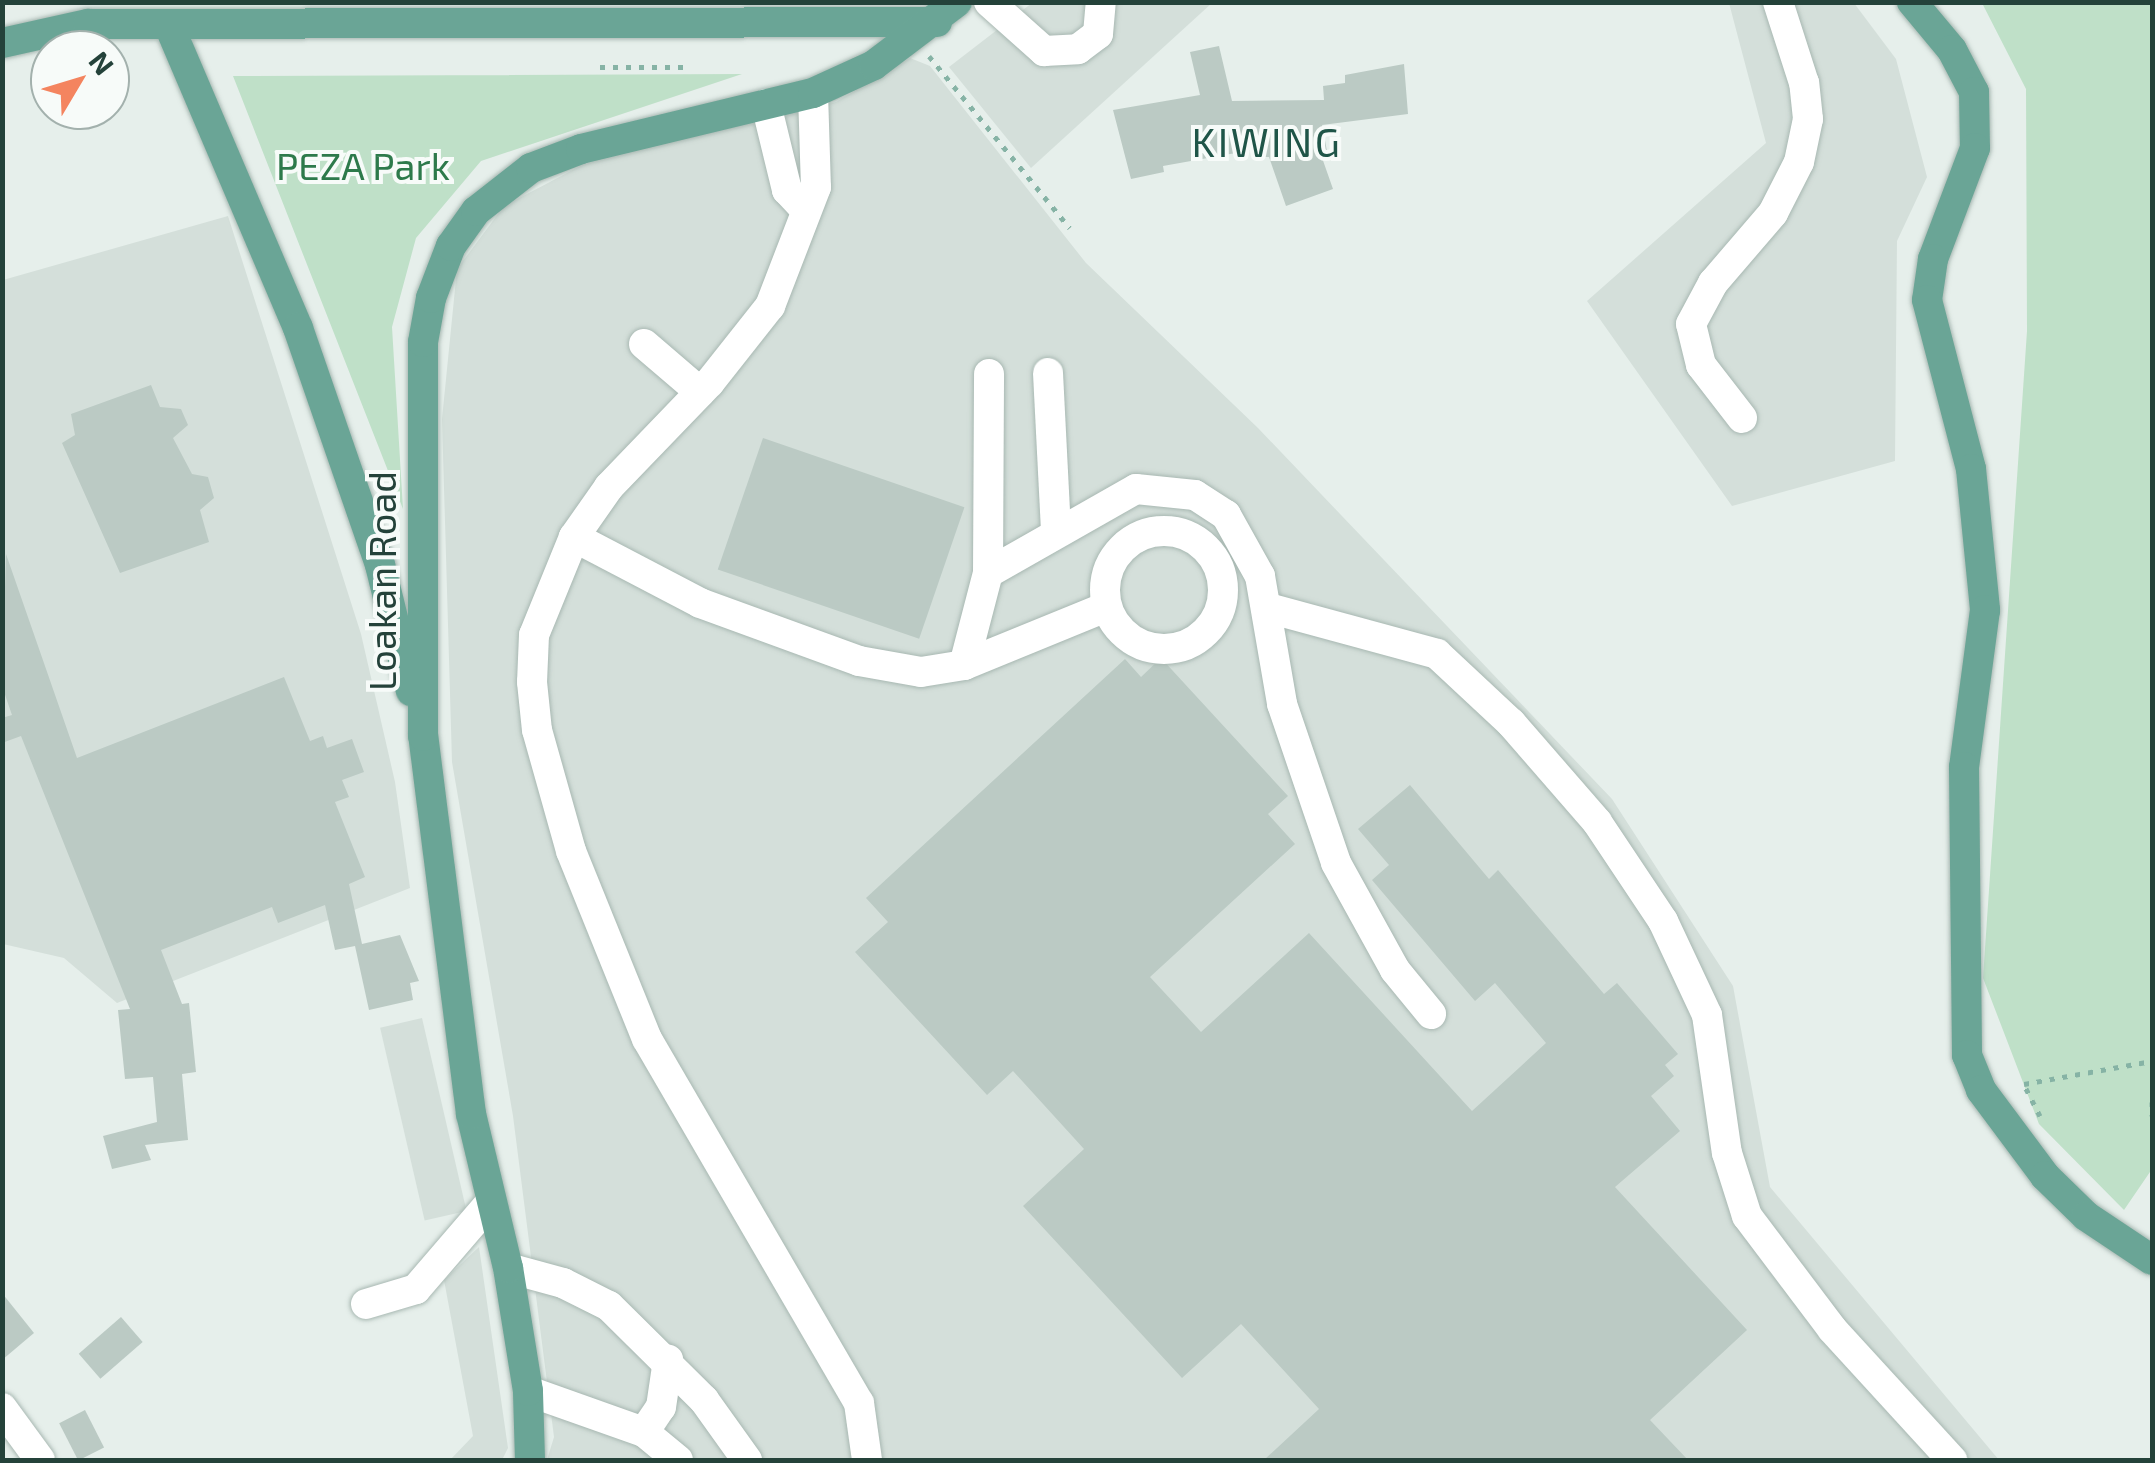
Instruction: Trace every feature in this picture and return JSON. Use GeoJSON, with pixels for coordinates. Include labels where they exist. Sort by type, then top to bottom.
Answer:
{"type":"FeatureCollection","features":[{"type":"Feature","properties":{"kind":"main road"},"geometry":{"type":"LineString","coordinates":[[1912,2],[1952,50],[1974,92],[1976,148],[1933,259],[1926,300],[1971,469],[1985,610],[1964,766],[1967,1056],[1981,1090],[2044,1176],[2086,1216],[2152,1260]]}},
{"type":"Feature","properties":{"kind":"main road"},"geometry":{"type":"LineString","coordinates":[[166,15],[298,328],[380,565],[423,736]]}},
{"type":"Feature","properties":{"kind":"main road"},"geometry":{"type":"LineString","coordinates":[[2,43],[88,24],[166,15],[689,15],[937,21]]}},
{"type":"Feature","properties":{"kind":"main road","name":"Loakan Road"},"geometry":{"type":"LineString","coordinates":[[530,1460],[528,1391],[508,1268],[471,1114],[423,736],[424,342],[430,298],[451,246],[495,192],[531,168],[813,93],[874,66],[937,21]]}},
{"type":"Feature","properties":{"kind":"street"},"geometry":{"type":"LineString","coordinates":[[989,2],[1044,52],[1078,49],[1098,34],[1101,2]]}},
{"type":"Feature","properties":{"kind":"street"},"geometry":{"type":"LineString","coordinates":[[1742,418],[1701,365],[1691,324],[1714,284],[1773,212],[1805,140],[1804,84],[1778,2]]}},
{"type":"Feature","properties":{"kind":"street"},"geometry":{"type":"LineString","coordinates":[[813,93],[816,188],[803,207],[770,306],[700,392],[609,487],[574,537],[534,635],[532,682],[537,730],[571,851],[648,1038],[858,1403],[868,1460]]}},
{"type":"Feature","properties":{"kind":"street"},"geometry":{"type":"LineString","coordinates":[[766,104],[787,190],[803,207]]}},
{"type":"Feature","properties":{"kind":"street"},"geometry":{"type":"LineString","coordinates":[[644,344],[700,392]]}},
{"type":"Feature","properties":{"kind":"street"},"geometry":{"type":"LineString","coordinates":[[1048,373],[1056,533]]}},
{"type":"Feature","properties":{"kind":"street"},"geometry":{"type":"LineString","coordinates":[[964,666],[988,573],[989,374]]}},
{"type":"Feature","properties":{"kind":"street"},"geometry":{"type":"LineString","coordinates":[[988,573],[1136,489],[1195,495],[1226,514],[1242,538],[1268,608],[1282,704],[1342,876],[1394,970],[1431,1014]]}},
{"type":"Feature","properties":{"kind":"street"},"geometry":{"type":"LineString","coordinates":[[1178,530],[1206,546],[1222,572],[1223,604],[1208,632],[1182,648],[1150,649],[1122,634],[1106,607],[1104,576],[1119,548],[1142,535],[1178,530]]}},
{"type":"Feature","properties":{"kind":"street"},"geometry":{"type":"LineString","coordinates":[[574,537],[700,604],[858,661],[922,672],[964,666],[1106,607]]}},
{"type":"Feature","properties":{"kind":"street"},"geometry":{"type":"LineString","coordinates":[[1268,608],[1438,654],[1511,723],[1597,822],[1663,920],[1706,1015],[1728,1153],[1747,1216],[1832,1329],[1952,1460]]}},
{"type":"Feature","properties":{"kind":"street"},"geometry":{"type":"LineString","coordinates":[[366,1304],[416,1289],[490,1203]]}},
{"type":"Feature","properties":{"kind":"street"},"geometry":{"type":"LineString","coordinates":[[508,1268],[585,1292],[668,1360],[747,1460]]}},
{"type":"Feature","properties":{"kind":"street"},"geometry":{"type":"LineString","coordinates":[[644,1432],[661,1407],[668,1360]]}},
{"type":"Feature","properties":{"kind":"street"},"geometry":{"type":"LineString","coordinates":[[528,1391],[644,1432],[678,1460]]}},
{"type":"Feature","properties":{"kind":"street"},"geometry":{"type":"LineString","coordinates":[[2,1408],[40,1460]]}},
{"type":"Feature","properties":{"kind":"path"},"geometry":{"type":"LineString","coordinates":[[937,21],[1070,228]]}},
{"type":"Feature","properties":{"kind":"path"},"geometry":{"type":"LineString","coordinates":[[600,67],[684,67]]}},
{"type":"Feature","properties":{"kind":"path"},"geometry":{"type":"LineString","coordinates":[[2031,1118],[2041,1118],[2024,1084],[2152,1060]]}},
{"type":"Feature","properties":{"kind":"path"},"geometry":{"type":"LineString","coordinates":[[2152,1102],[2152,1116]]}},
{"type":"Feature","properties":{"kind":"shaded area"},"geometry":{"type":"Polygon","coordinates":[[[1032,3],[1212,3],[1031,168],[949,67],[1032,3]]]}},
{"type":"Feature","properties":{"kind":"shaded area"},"geometry":{"type":"Polygon","coordinates":[[[1729,3],[1854,3],[1896,59],[1927,177],[1897,241],[1895,461],[1732,506],[1587,301],[1766,143],[1729,3]]]}},
{"type":"Feature","properties":{"kind":"shaded area"},"geometry":{"type":"Polygon","coordinates":[[[910,58],[930,66],[1086,263],[1258,428],[1612,799],[1733,986],[1770,1187],[1999,1460],[547,1460],[554,1437],[513,1116],[452,762],[442,419],[457,269],[504,206],[584,164],[836,102],[910,58]]]}},
{"type":"Feature","properties":{"kind":"shaded area"},"geometry":{"type":"Polygon","coordinates":[[[228,216],[361,634],[395,782],[410,888],[117,1003],[64,958],[3,944],[3,280],[228,216]]]}},
{"type":"Feature","properties":{"kind":"shaded area"},"geometry":{"type":"Polygon","coordinates":[[[422,1018],[467,1211],[425,1221],[380,1028],[422,1018]]]}},
{"type":"Feature","properties":{"kind":"shaded area"},"geometry":{"type":"Polygon","coordinates":[[[479,1247],[508,1448],[502,1460],[450,1460],[473,1436],[444,1280],[479,1247]]]}},
{"type":"Feature","properties":{"kind":"green space"},"geometry":{"type":"Polygon","coordinates":[[[1982,3],[2152,3],[2152,1169],[2124,1210],[2039,1124],[1983,978],[2027,331],[2026,89],[1982,3]]]}},
{"type":"Feature","properties":{"kind":"green space","name":"PEZA Park"},"geometry":{"type":"Polygon","coordinates":[[[742,74],[481,161],[416,238],[392,327],[403,509],[233,76],[742,74]]]}},
{"type":"Feature","properties":{"kind":"building"},"geometry":{"type":"Polygon","coordinates":[[[1219,46],[1232,101],[1324,100],[1323,86],[1345,83],[1345,75],[1404,64],[1408,114],[1322,125],[1327,151],[1320,152],[1333,189],[1286,206],[1269,157],[1258,157],[1258,149],[1163,166],[1164,172],[1131,179],[1113,110],[1200,95],[1190,52],[1219,46]]]}},
{"type":"Feature","properties":{"kind":"building"},"geometry":{"type":"Polygon","coordinates":[[[151,385],[160,407],[181,409],[188,425],[173,438],[192,474],[208,477],[214,498],[200,510],[209,542],[120,573],[62,443],[75,435],[71,414],[151,385]]]}},
{"type":"Feature","properties":{"kind":"building"},"geometry":{"type":"Polygon","coordinates":[[[763,438],[964,507],[919,639],[718,569],[763,438]]]}},
{"type":"Feature","properties":{"kind":"building"},"geometry":{"type":"Polygon","coordinates":[[[6,554],[77,758],[284,677],[310,741],[323,736],[327,748],[352,739],[364,772],[342,780],[349,797],[335,802],[365,877],[349,884],[362,944],[400,935],[419,981],[410,983],[413,1000],[369,1010],[355,946],[335,950],[325,905],[278,923],[272,907],[161,950],[182,1004],[189,1003],[196,1072],[182,1074],[188,1140],[145,1145],[151,1160],[112,1169],[103,1136],[157,1122],[153,1077],[125,1079],[118,1010],[130,1009],[21,736],[2,743],[2,718],[12,715],[2,686],[6,554]]]}},
{"type":"Feature","properties":{"kind":"building"},"geometry":{"type":"Polygon","coordinates":[[[1161,658],[1288,796],[1268,814],[1295,844],[1150,977],[1201,1032],[1309,933],[1472,1111],[1546,1043],[1495,983],[1475,1001],[1372,880],[1389,865],[1358,829],[1410,785],[1489,879],[1498,870],[1604,994],[1617,983],[1678,1054],[1665,1065],[1674,1076],[1651,1096],[1680,1131],[1615,1187],[1747,1330],[1650,1420],[1688,1460],[1264,1460],[1319,1409],[1241,1324],[1182,1378],[1023,1206],[1084,1149],[1013,1071],[987,1095],[855,952],[888,922],[866,898],[1125,659],[1141,677],[1161,658]]]}},
{"type":"Feature","properties":{"kind":"building"},"geometry":{"type":"Polygon","coordinates":[[[2,1293],[34,1333],[2,1360],[2,1293]]]}},
{"type":"Feature","properties":{"kind":"building"},"geometry":{"type":"Polygon","coordinates":[[[121,1317],[143,1342],[100,1379],[79,1354],[121,1317]]]}},
{"type":"Feature","properties":{"kind":"building"},"geometry":{"type":"Polygon","coordinates":[[[85,1410],[104,1447],[78,1460],[59,1423],[85,1410]]]}},
{"type":"Feature","properties":{"kind":"district","name":"KIWING"},"geometry":{"type":"Point","coordinates":[1267,141]}}]}
